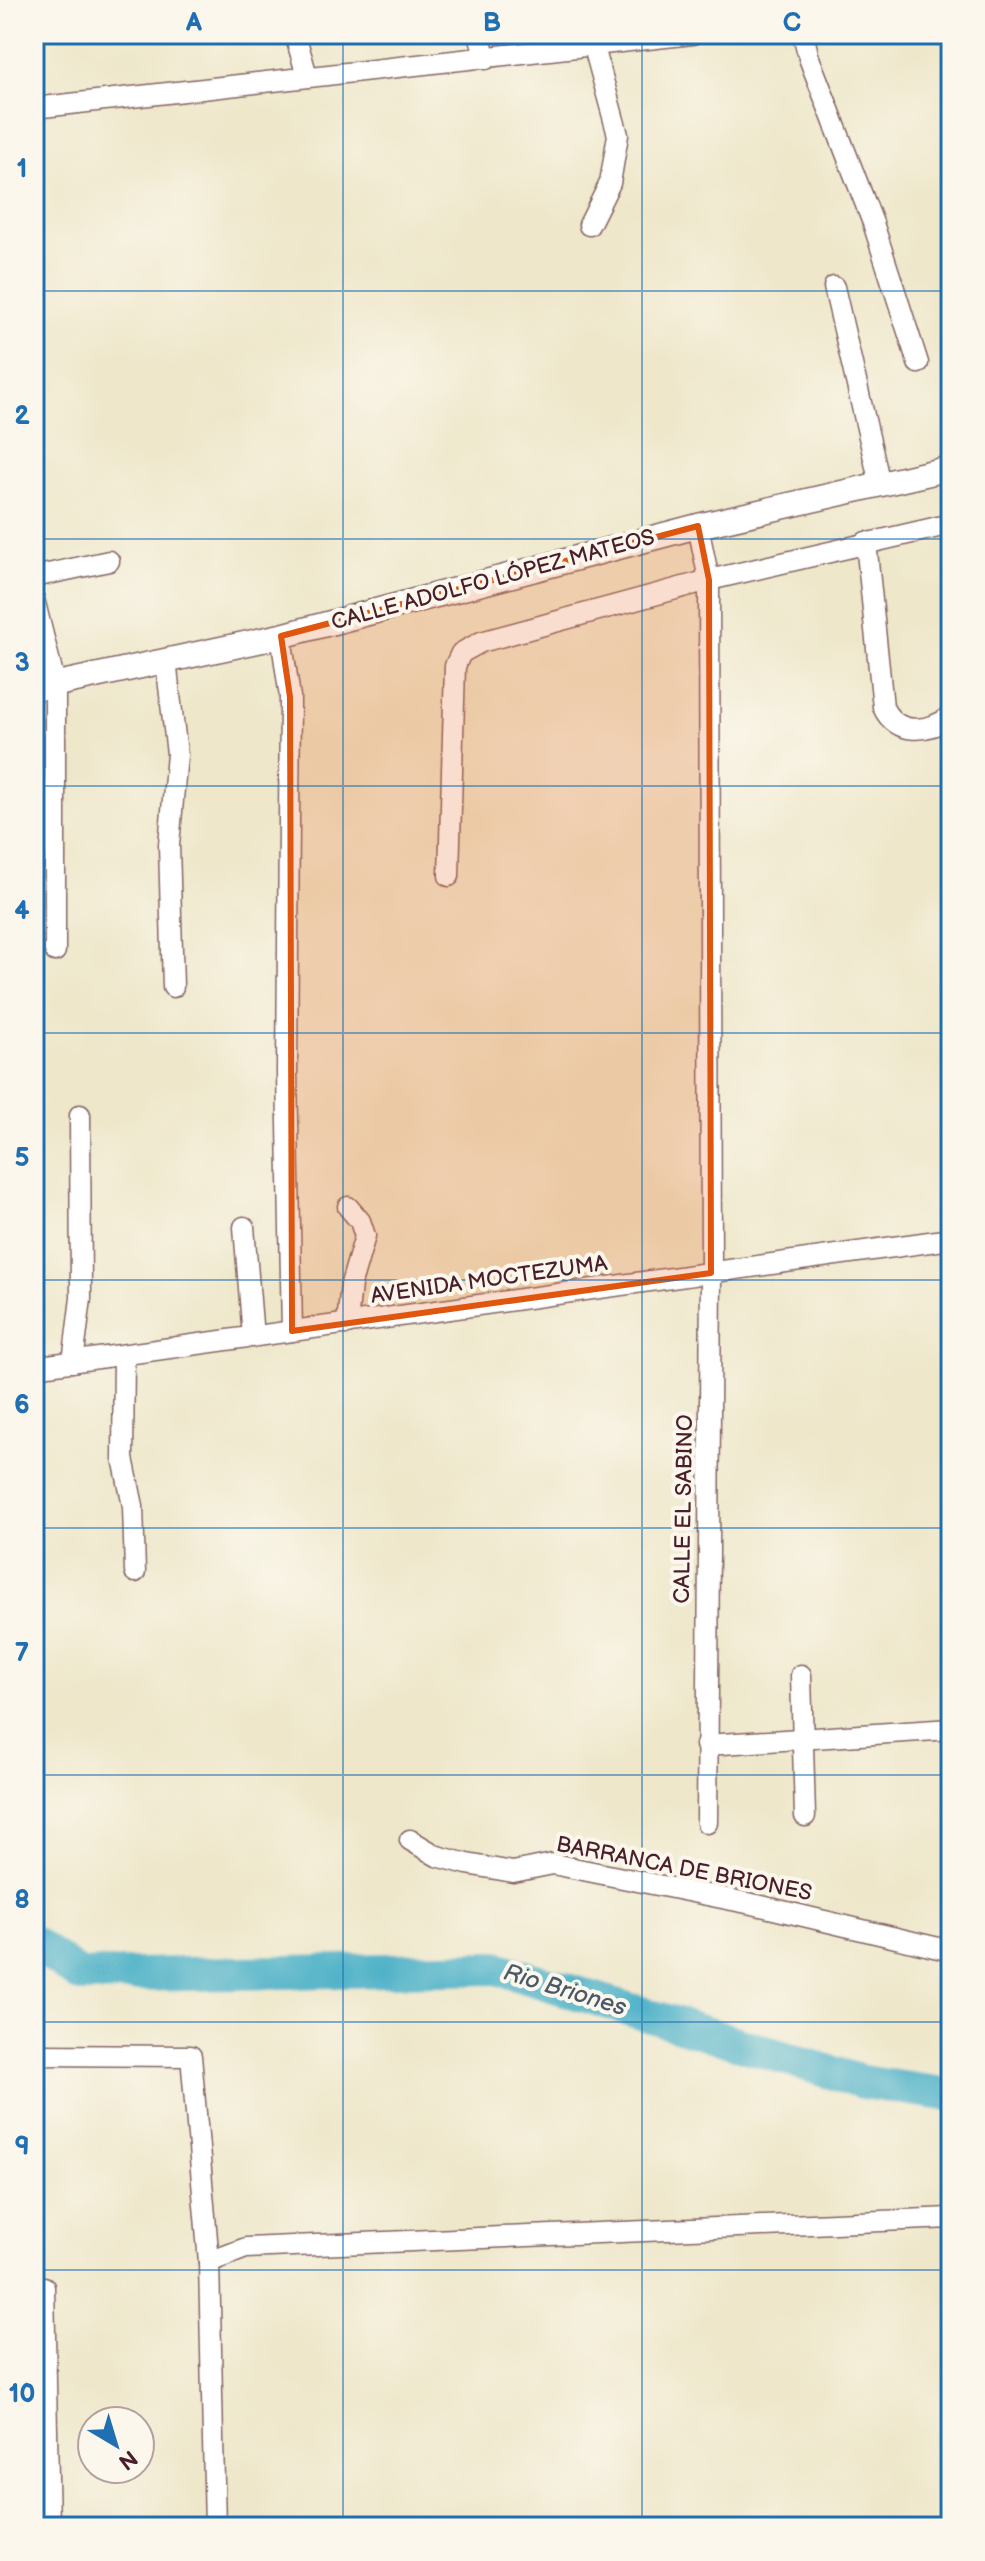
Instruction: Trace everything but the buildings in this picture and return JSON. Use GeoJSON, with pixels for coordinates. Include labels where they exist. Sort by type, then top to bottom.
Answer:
{"type":"FeatureCollection","features":[{"type":"Feature","properties":{"kind":"main road","name":"CALLE ADOLFO LÓPEZ MATEOS"},"geometry":{"type":"LineString","coordinates":[[44,686],[281,636],[698,526],[951,468]]}},
{"type":"Feature","properties":{"kind":"street"},"geometry":{"type":"LineString","coordinates":[[295,34],[307,76]]}},
{"type":"Feature","properties":{"kind":"street"},"geometry":{"type":"LineString","coordinates":[[479,34],[486,59]]}},
{"type":"Feature","properties":{"kind":"street"},"geometry":{"type":"LineString","coordinates":[[34,108],[692,34]]}},
{"type":"Feature","properties":{"kind":"street"},"geometry":{"type":"LineString","coordinates":[[803,34],[809,58],[873,223],[918,363]]}},
{"type":"Feature","properties":{"kind":"street"},"geometry":{"type":"LineString","coordinates":[[589,225],[610,183],[618,135],[594,47]]}},
{"type":"Feature","properties":{"kind":"street"},"geometry":{"type":"LineString","coordinates":[[834,287],[880,484]]}},
{"type":"Feature","properties":{"kind":"street"},"geometry":{"type":"LineString","coordinates":[[449,876],[455,666],[461,653],[481,642],[709,580],[951,524]]}},
{"type":"Feature","properties":{"kind":"street","name":"CALLE EL SABINO"},"geometry":{"type":"LineString","coordinates":[[698,526],[709,580],[711,1273],[707,1823]]}},
{"type":"Feature","properties":{"kind":"street"},"geometry":{"type":"LineString","coordinates":[[866,542],[883,707],[889,722],[901,728],[920,729],[940,724],[951,716]]}},
{"type":"Feature","properties":{"kind":"street"},"geometry":{"type":"LineString","coordinates":[[34,577],[109,561]]}},
{"type":"Feature","properties":{"kind":"street"},"geometry":{"type":"LineString","coordinates":[[34,599],[44,686],[55,951]]}},
{"type":"Feature","properties":{"kind":"street"},"geometry":{"type":"LineString","coordinates":[[281,636],[290,697],[287,1071],[292,1331]]}},
{"type":"Feature","properties":{"kind":"street"},"geometry":{"type":"LineString","coordinates":[[166,661],[177,754],[169,845],[173,987]]}},
{"type":"Feature","properties":{"kind":"street"},"geometry":{"type":"LineString","coordinates":[[73,1362],[81,1298],[80,1115]]}},
{"type":"Feature","properties":{"kind":"street"},"geometry":{"type":"LineString","coordinates":[[347,1324],[351,1284],[365,1236],[360,1221],[348,1207]]}},
{"type":"Feature","properties":{"kind":"street"},"geometry":{"type":"LineString","coordinates":[[244,1227],[253,1337]]}},
{"type":"Feature","properties":{"kind":"street","name":"AVENIDA MOCTEZUMA"},"geometry":{"type":"LineString","coordinates":[[34,1367],[951,1239]]}},
{"type":"Feature","properties":{"kind":"street"},"geometry":{"type":"LineString","coordinates":[[124,1355],[123,1458],[133,1506],[135,1572]]}},
{"type":"Feature","properties":{"kind":"street"},"geometry":{"type":"LineString","coordinates":[[801,1675],[805,1816]]}},
{"type":"Feature","properties":{"kind":"street"},"geometry":{"type":"LineString","coordinates":[[706,1745],[951,1729]]}},
{"type":"Feature","properties":{"kind":"street","name":"BARRANCA DE BRIONES"},"geometry":{"type":"LineString","coordinates":[[410,1840],[437,1856],[467,1864],[513,1872],[553,1864],[757,1905],[951,1951]]}},
{"type":"Feature","properties":{"kind":"street"},"geometry":{"type":"LineString","coordinates":[[34,2055],[191,2056],[209,2262],[215,2527]]}},
{"type":"Feature","properties":{"kind":"street"},"geometry":{"type":"LineString","coordinates":[[209,2262],[246,2248],[951,2218]]}},
{"type":"Feature","properties":{"kind":"street"},"geometry":{"type":"LineString","coordinates":[[44,2287],[49,2527]]}},
{"type":"Feature","properties":{"kind":"highlighted area"},"geometry":{"type":"Polygon","coordinates":[[[698,526],[709,580],[711,1273],[292,1331],[290,697],[281,636],[698,526]]]}},
{"type":"Feature","properties":{"kind":"waterway","name":"Rio Briones"},"geometry":{"type":"LineString","coordinates":[[34,1943],[80,1976],[497,1968],[862,2082],[951,2095]]}}]}
